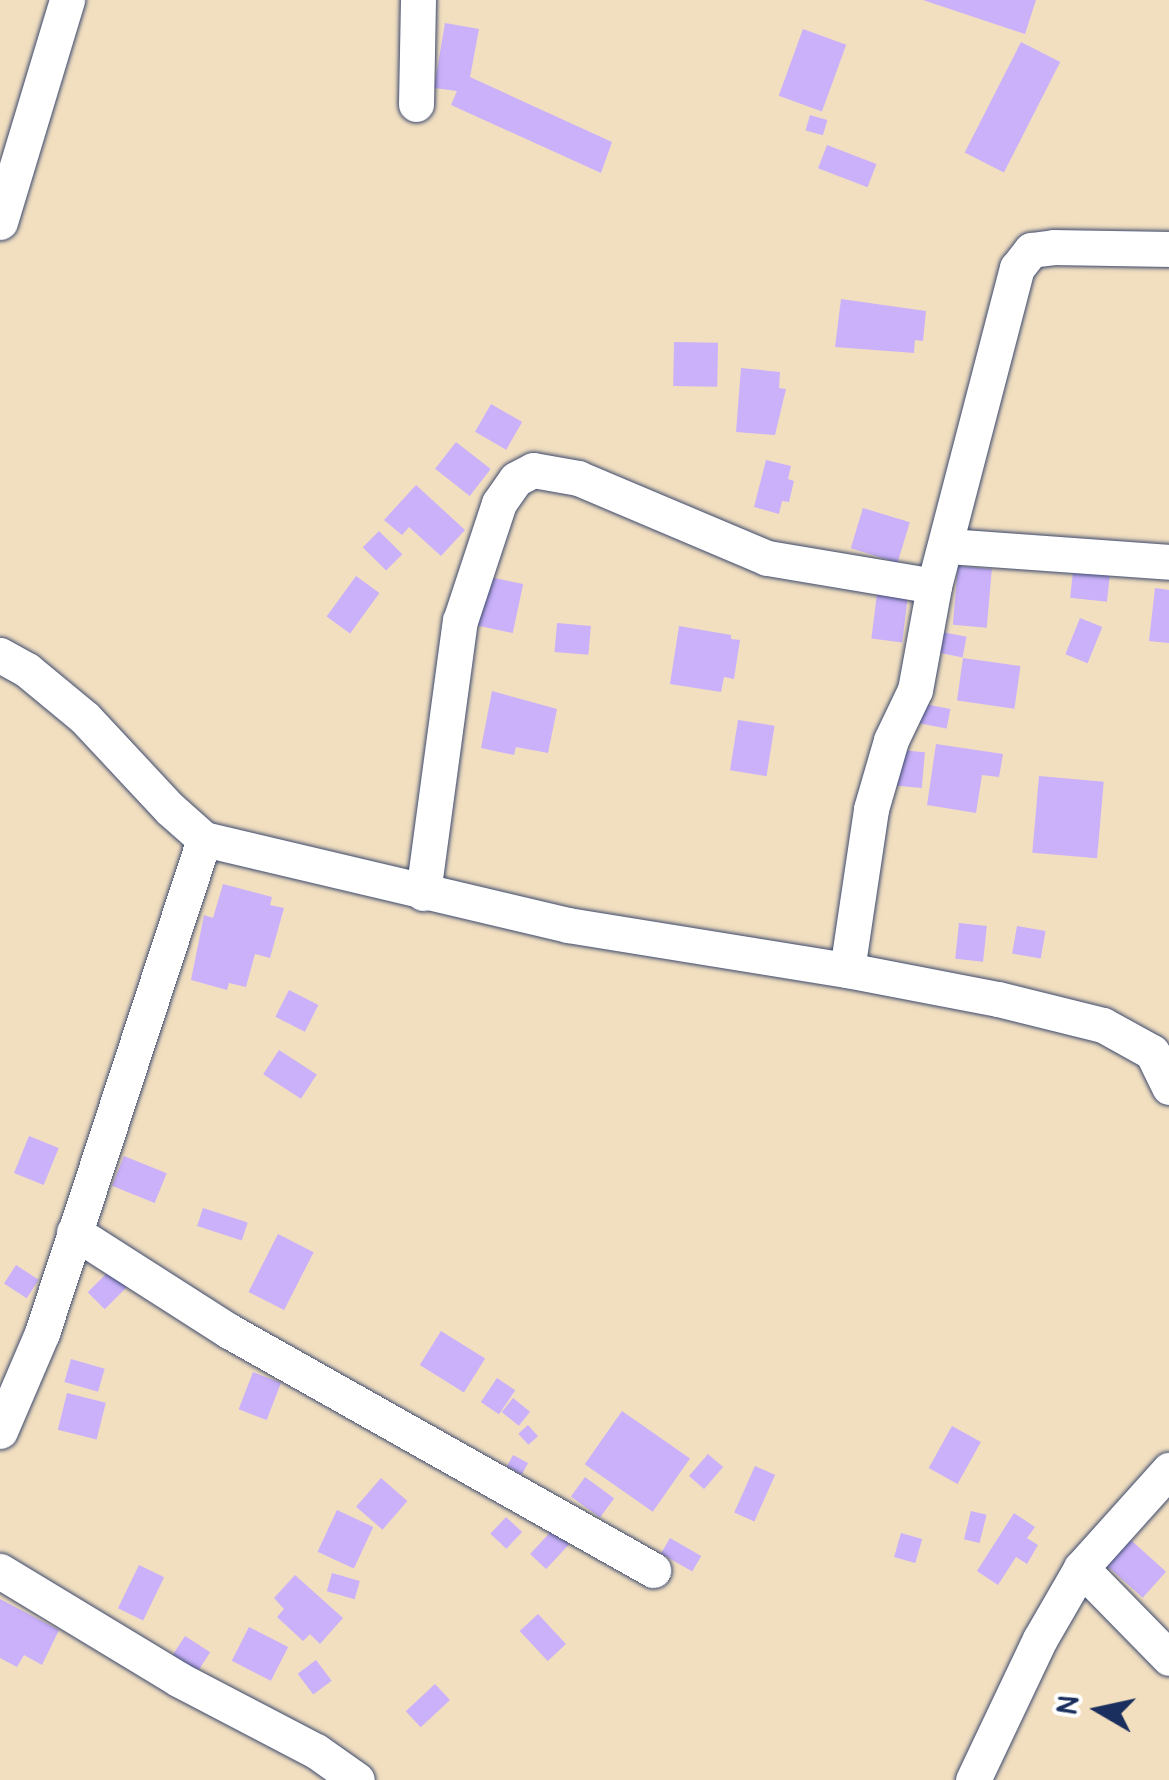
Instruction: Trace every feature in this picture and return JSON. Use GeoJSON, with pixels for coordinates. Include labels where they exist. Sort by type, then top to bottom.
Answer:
{"type":"FeatureCollection","features":[{"type":"Feature","properties":{"kind":"street"},"geometry":{"type":"LineString","coordinates":[[0,222],[67,0]]}},
{"type":"Feature","properties":{"kind":"street"},"geometry":{"type":"LineString","coordinates":[[416,104],[418,0]]}},
{"type":"Feature","properties":{"kind":"street"},"geometry":{"type":"LineString","coordinates":[[847,970],[870,809],[891,740],[915,690],[934,586],[948,546],[1017,268],[1032,250],[1054,247],[1169,249]]}},
{"type":"Feature","properties":{"kind":"street"},"geometry":{"type":"LineString","coordinates":[[423,892],[460,621],[498,503],[516,479],[533,470],[578,478],[767,558],[934,586]]}},
{"type":"Feature","properties":{"kind":"street"},"geometry":{"type":"LineString","coordinates":[[948,546],[1169,562]]}},
{"type":"Feature","properties":{"kind":"street"},"geometry":{"type":"LineString","coordinates":[[0,655],[27,670],[85,718],[170,809],[204,839],[423,892],[663,943],[847,970],[998,999],[1103,1025],[1152,1052],[1169,1086]]}},
{"type":"Feature","properties":{"kind":"street"},"geometry":{"type":"LineString","coordinates":[[0,1431],[42,1333],[204,839]]}},
{"type":"Feature","properties":{"kind":"street"},"geometry":{"type":"LineString","coordinates":[[74,1232],[229,1331],[653,1570]]}},
{"type":"Feature","properties":{"kind":"street"},"geometry":{"type":"LineString","coordinates":[[973,1780],[1040,1639],[1080,1568],[1169,1470]]}},
{"type":"Feature","properties":{"kind":"street"},"geometry":{"type":"LineString","coordinates":[[1080,1568],[1169,1658]]}},
{"type":"Feature","properties":{"kind":"street"},"geometry":{"type":"LineString","coordinates":[[0,1571],[178,1679],[316,1752],[356,1780]]}},
{"type":"Feature","properties":{"kind":"building"},"geometry":{"type":"Polygon","coordinates":[[[923,0],[1036,0],[1025,34],[923,0]]]}},
{"type":"Feature","properties":{"kind":"building"},"geometry":{"type":"Polygon","coordinates":[[[445,23],[479,29],[470,77],[612,142],[601,173],[451,105],[457,91],[434,88],[445,23]]]}},
{"type":"Feature","properties":{"kind":"building"},"geometry":{"type":"Polygon","coordinates":[[[803,29],[846,45],[822,111],[779,96],[803,29]]]}},
{"type":"Feature","properties":{"kind":"building"},"geometry":{"type":"Polygon","coordinates":[[[1021,42],[1060,62],[1004,172],[965,152],[1021,42]]]}},
{"type":"Feature","properties":{"kind":"building"},"geometry":{"type":"Polygon","coordinates":[[[810,115],[827,120],[823,135],[806,130],[810,115]]]}},
{"type":"Feature","properties":{"kind":"building"},"geometry":{"type":"Polygon","coordinates":[[[827,145],[876,164],[868,187],[818,168],[827,145]]]}},
{"type":"Feature","properties":{"kind":"building"},"geometry":{"type":"Polygon","coordinates":[[[841,299],[926,311],[923,341],[915,340],[914,353],[835,347],[841,299]]]}},
{"type":"Feature","properties":{"kind":"building"},"geometry":{"type":"Polygon","coordinates":[[[674,342],[718,343],[717,387],[673,386],[674,342]]]}},
{"type":"Feature","properties":{"kind":"building"},"geometry":{"type":"Polygon","coordinates":[[[741,368],[780,372],[779,388],[786,389],[775,435],[736,432],[741,368]]]}},
{"type":"Feature","properties":{"kind":"building"},"geometry":{"type":"Polygon","coordinates":[[[491,404],[522,422],[506,450],[475,432],[491,404]]]}},
{"type":"Feature","properties":{"kind":"building"},"geometry":{"type":"Polygon","coordinates":[[[456,442],[491,469],[470,496],[435,469],[456,442]]]}},
{"type":"Feature","properties":{"kind":"building"},"geometry":{"type":"Polygon","coordinates":[[[766,460],[791,466],[788,479],[794,481],[789,502],[782,501],[779,514],[754,507],[766,460]]]}},
{"type":"Feature","properties":{"kind":"building"},"geometry":{"type":"Polygon","coordinates":[[[416,485],[465,530],[441,556],[409,527],[402,535],[384,520],[416,485]]]}},
{"type":"Feature","properties":{"kind":"building"},"geometry":{"type":"Polygon","coordinates":[[[863,508],[910,522],[898,562],[851,548],[863,508]]]}},
{"type":"Feature","properties":{"kind":"building"},"geometry":{"type":"Polygon","coordinates":[[[379,531],[402,554],[386,571],[363,547],[379,531]]]}},
{"type":"Feature","properties":{"kind":"building"},"geometry":{"type":"Polygon","coordinates":[[[958,566],[992,569],[987,628],[953,625],[958,566]]]}},
{"type":"Feature","properties":{"kind":"building"},"geometry":{"type":"Polygon","coordinates":[[[1073,571],[1110,575],[1107,602],[1070,598],[1073,571]]]}},
{"type":"Feature","properties":{"kind":"building"},"geometry":{"type":"Polygon","coordinates":[[[356,576],[379,593],[350,633],[327,616],[356,576]]]}},
{"type":"Feature","properties":{"kind":"building"},"geometry":{"type":"Polygon","coordinates":[[[485,576],[523,584],[513,633],[475,625],[485,576]]]}},
{"type":"Feature","properties":{"kind":"building"},"geometry":{"type":"Polygon","coordinates":[[[878,585],[909,589],[902,642],[871,639],[878,585]]]}},
{"type":"Feature","properties":{"kind":"building"},"geometry":{"type":"Polygon","coordinates":[[[1155,588],[1169,590],[1169,643],[1149,641],[1155,588]]]}},
{"type":"Feature","properties":{"kind":"building"},"geometry":{"type":"Polygon","coordinates":[[[1080,618],[1102,627],[1088,663],[1065,654],[1080,618]]]}},
{"type":"Feature","properties":{"kind":"building"},"geometry":{"type":"Polygon","coordinates":[[[557,623],[591,626],[588,655],[554,652],[557,623]]]}},
{"type":"Feature","properties":{"kind":"building"},"geometry":{"type":"Polygon","coordinates":[[[679,626],[740,640],[734,679],[724,677],[721,692],[670,684],[679,626]]]}},
{"type":"Feature","properties":{"kind":"building"},"geometry":{"type":"Polygon","coordinates":[[[942,632],[967,637],[963,657],[938,653],[942,632]]]}},
{"type":"Feature","properties":{"kind":"building"},"geometry":{"type":"Polygon","coordinates":[[[963,658],[1020,666],[1014,709],[957,701],[963,658]]]}},
{"type":"Feature","properties":{"kind":"building"},"geometry":{"type":"Polygon","coordinates":[[[492,691],[557,709],[548,753],[516,747],[514,755],[481,748],[492,691]]]}},
{"type":"Feature","properties":{"kind":"building"},"geometry":{"type":"Polygon","coordinates":[[[920,703],[950,709],[947,729],[916,723],[920,703]]]}},
{"type":"Feature","properties":{"kind":"building"},"geometry":{"type":"Polygon","coordinates":[[[738,720],[775,726],[767,776],[730,770],[738,720]]]}},
{"type":"Feature","properties":{"kind":"building"},"geometry":{"type":"Polygon","coordinates":[[[936,744],[1003,754],[999,777],[982,775],[976,813],[927,805],[936,744]]]}},
{"type":"Feature","properties":{"kind":"building"},"geometry":{"type":"Polygon","coordinates":[[[900,750],[925,752],[922,788],[897,786],[900,750]]]}},
{"type":"Feature","properties":{"kind":"building"},"geometry":{"type":"Polygon","coordinates":[[[1039,776],[1104,782],[1097,858],[1032,853],[1039,776]]]}},
{"type":"Feature","properties":{"kind":"building"},"geometry":{"type":"Polygon","coordinates":[[[223,884],[272,897],[270,905],[284,908],[270,958],[255,954],[246,987],[229,983],[227,990],[191,980],[204,915],[213,918],[223,884]]]}},
{"type":"Feature","properties":{"kind":"building"},"geometry":{"type":"Polygon","coordinates":[[[959,923],[987,926],[983,962],[955,959],[959,923]]]}},
{"type":"Feature","properties":{"kind":"building"},"geometry":{"type":"Polygon","coordinates":[[[1017,926],[1046,931],[1041,959],[1012,954],[1017,926]]]}},
{"type":"Feature","properties":{"kind":"building"},"geometry":{"type":"Polygon","coordinates":[[[289,990],[318,1005],[305,1032],[275,1017],[289,990]]]}},
{"type":"Feature","properties":{"kind":"building"},"geometry":{"type":"Polygon","coordinates":[[[279,1050],[317,1075],[301,1099],[263,1074],[279,1050]]]}},
{"type":"Feature","properties":{"kind":"building"},"geometry":{"type":"Polygon","coordinates":[[[29,1136],[59,1148],[44,1185],[14,1173],[29,1136]]]}},
{"type":"Feature","properties":{"kind":"building"},"geometry":{"type":"Polygon","coordinates":[[[124,1156],[167,1173],[155,1203],[112,1186],[124,1156]]]}},
{"type":"Feature","properties":{"kind":"building"},"geometry":{"type":"Polygon","coordinates":[[[203,1208],[248,1223],[242,1241],[197,1226],[203,1208]]]}},
{"type":"Feature","properties":{"kind":"building"},"geometry":{"type":"Polygon","coordinates":[[[278,1234],[314,1252],[284,1310],[248,1292],[278,1234]]]}},
{"type":"Feature","properties":{"kind":"building"},"geometry":{"type":"Polygon","coordinates":[[[116,1264],[133,1281],[105,1309],[88,1292],[116,1264]]]}},
{"type":"Feature","properties":{"kind":"building"},"geometry":{"type":"Polygon","coordinates":[[[16,1265],[39,1280],[27,1298],[4,1283],[16,1265]]]}},
{"type":"Feature","properties":{"kind":"building"},"geometry":{"type":"Polygon","coordinates":[[[441,1331],[485,1359],[464,1392],[420,1365],[441,1331]]]}},
{"type":"Feature","properties":{"kind":"building"},"geometry":{"type":"Polygon","coordinates":[[[71,1359],[105,1369],[98,1392],[64,1382],[71,1359]]]}},
{"type":"Feature","properties":{"kind":"building"},"geometry":{"type":"Polygon","coordinates":[[[253,1372],[281,1383],[267,1420],[239,1409],[253,1372]]]}},
{"type":"Feature","properties":{"kind":"building"},"geometry":{"type":"Polygon","coordinates":[[[497,1378],[515,1390],[499,1414],[481,1402],[497,1378]]]}},
{"type":"Feature","properties":{"kind":"building"},"geometry":{"type":"Polygon","coordinates":[[[67,1393],[106,1403],[97,1440],[58,1430],[67,1393]]]}},
{"type":"Feature","properties":{"kind":"building"},"geometry":{"type":"Polygon","coordinates":[[[513,1398],[530,1412],[519,1426],[502,1412],[513,1398]]]}},
{"type":"Feature","properties":{"kind":"building"},"geometry":{"type":"Polygon","coordinates":[[[622,1411],[690,1459],[653,1512],[585,1464],[622,1411]]]}},
{"type":"Feature","properties":{"kind":"building"},"geometry":{"type":"Polygon","coordinates":[[[528,1425],[538,1436],[528,1445],[518,1434],[528,1425]]]}},
{"type":"Feature","properties":{"kind":"building"},"geometry":{"type":"Polygon","coordinates":[[[952,1426],[981,1442],[958,1484],[929,1468],[952,1426]]]}},
{"type":"Feature","properties":{"kind":"building"},"geometry":{"type":"Polygon","coordinates":[[[708,1454],[723,1467],[704,1489],[689,1476],[708,1454]]]}},
{"type":"Feature","properties":{"kind":"building"},"geometry":{"type":"Polygon","coordinates":[[[513,1455],[528,1463],[522,1474],[507,1466],[513,1455]]]}},
{"type":"Feature","properties":{"kind":"building"},"geometry":{"type":"Polygon","coordinates":[[[755,1466],[775,1475],[754,1522],[734,1513],[755,1466]]]}},
{"type":"Feature","properties":{"kind":"building"},"geometry":{"type":"Polygon","coordinates":[[[585,1477],[614,1498],[600,1518],[571,1496],[585,1477]]]}},
{"type":"Feature","properties":{"kind":"building"},"geometry":{"type":"Polygon","coordinates":[[[381,1478],[407,1501],[382,1530],[356,1507],[381,1478]]]}},
{"type":"Feature","properties":{"kind":"building"},"geometry":{"type":"Polygon","coordinates":[[[337,1510],[373,1527],[354,1569],[318,1552],[337,1510]]]}},
{"type":"Feature","properties":{"kind":"building"},"geometry":{"type":"Polygon","coordinates":[[[971,1511],[987,1515],[980,1543],[964,1539],[971,1511]]]}},
{"type":"Feature","properties":{"kind":"building"},"geometry":{"type":"Polygon","coordinates":[[[1014,1513],[1035,1527],[1027,1538],[1038,1545],[1027,1564],[1016,1557],[998,1585],[977,1571],[1014,1513]]]}},
{"type":"Feature","properties":{"kind":"building"},"geometry":{"type":"Polygon","coordinates":[[[506,1517],[522,1532],[506,1549],[490,1534],[506,1517]]]}},
{"type":"Feature","properties":{"kind":"building"},"geometry":{"type":"Polygon","coordinates":[[[558,1524],[574,1539],[546,1569],[530,1554],[558,1524]]]}},
{"type":"Feature","properties":{"kind":"building"},"geometry":{"type":"Polygon","coordinates":[[[901,1533],[922,1539],[915,1563],[894,1557],[901,1533]]]}},
{"type":"Feature","properties":{"kind":"building"},"geometry":{"type":"Polygon","coordinates":[[[1123,1533],[1166,1572],[1143,1598],[1100,1559],[1123,1533]]]}},
{"type":"Feature","properties":{"kind":"building"},"geometry":{"type":"Polygon","coordinates":[[[670,1538],[701,1556],[692,1572],[661,1554],[670,1538]]]}},
{"type":"Feature","properties":{"kind":"building"},"geometry":{"type":"Polygon","coordinates":[[[139,1565],[164,1577],[143,1620],[118,1608],[139,1565]]]}},
{"type":"Feature","properties":{"kind":"building"},"geometry":{"type":"Polygon","coordinates":[[[332,1573],[360,1581],[355,1599],[327,1591],[332,1573]]]}},
{"type":"Feature","properties":{"kind":"building"},"geometry":{"type":"Polygon","coordinates":[[[295,1575],[343,1618],[320,1644],[310,1634],[303,1641],[277,1617],[284,1609],[274,1598],[295,1575]]]}},
{"type":"Feature","properties":{"kind":"building"},"geometry":{"type":"Polygon","coordinates":[[[0,1599],[59,1630],[42,1665],[24,1655],[17,1667],[0,1658],[0,1599]]]}},
{"type":"Feature","properties":{"kind":"building"},"geometry":{"type":"Polygon","coordinates":[[[538,1614],[566,1644],[548,1661],[520,1631],[538,1614]]]}},
{"type":"Feature","properties":{"kind":"building"},"geometry":{"type":"Polygon","coordinates":[[[249,1627],[288,1647],[271,1681],[232,1661],[249,1627]]]}},
{"type":"Feature","properties":{"kind":"building"},"geometry":{"type":"Polygon","coordinates":[[[185,1636],[210,1652],[197,1672],[172,1656],[185,1636]]]}},
{"type":"Feature","properties":{"kind":"building"},"geometry":{"type":"Polygon","coordinates":[[[316,1660],[332,1681],[313,1695],[298,1674],[316,1660]]]}},
{"type":"Feature","properties":{"kind":"building"},"geometry":{"type":"Polygon","coordinates":[[[435,1684],[450,1700],[421,1727],[406,1711],[435,1684]]]}}]}
